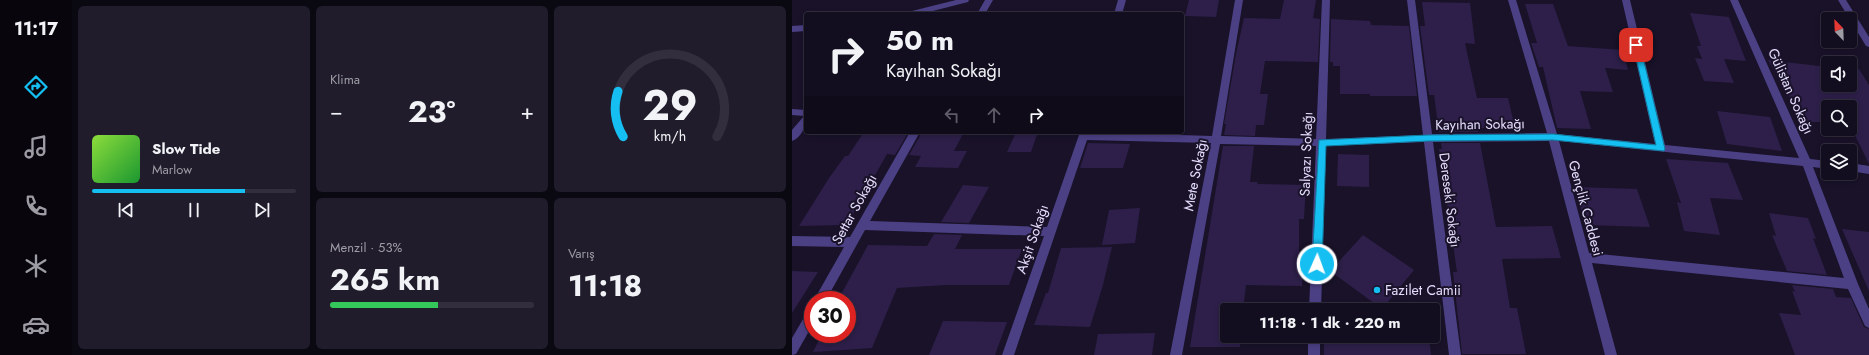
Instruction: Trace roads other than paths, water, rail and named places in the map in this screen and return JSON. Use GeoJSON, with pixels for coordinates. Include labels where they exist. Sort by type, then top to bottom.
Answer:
{"type":"FeatureCollection","features":[{"type":"Feature","properties":{"kind":"street"},"geometry":{"type":"LineString","coordinates":[[919,12],[965,0]]}},
{"type":"Feature","properties":{"kind":"street"},"geometry":{"type":"LineString","coordinates":[[982,12],[989,0]]}},
{"type":"Feature","properties":{"kind":"street"},"geometry":{"type":"LineString","coordinates":[[1119,12],[1122,0]]}},
{"type":"Feature","properties":{"kind":"street","name":"Mete Sokağı"},"geometry":{"type":"LineString","coordinates":[[1176,355],[1216,140],[1239,0]]}},
{"type":"Feature","properties":{"kind":"street","name":"Salyazı Sokağı"},"geometry":{"type":"LineString","coordinates":[[1315,303],[1326,0]]}},
{"type":"Feature","properties":{"kind":"street","name":"Dereseki Sokağı"},"geometry":{"type":"LineString","coordinates":[[1411,0],[1455,355]]}},
{"type":"Feature","properties":{"kind":"street","name":"Gençlik Caddesi"},"geometry":{"type":"LineString","coordinates":[[1512,0],[1553,137],[1611,355]]}},
{"type":"Feature","properties":{"kind":"street"},"geometry":{"type":"LineString","coordinates":[[1626,0],[1661,149]]}},
{"type":"Feature","properties":{"kind":"street","name":"Gülistan Sokağı"},"geometry":{"type":"LineString","coordinates":[[1734,0],[1806,162],[1852,284],[1869,322]]}},
{"type":"Feature","properties":{"kind":"street"},"geometry":{"type":"LineString","coordinates":[[1842,0],[1869,44]]}},
{"type":"Feature","properties":{"kind":"street"},"geometry":{"type":"LineString","coordinates":[[792,29],[804,28]]}},
{"type":"Feature","properties":{"kind":"street"},"geometry":{"type":"LineString","coordinates":[[792,112],[804,113]]}},
{"type":"Feature","properties":{"kind":"street"},"geometry":{"type":"LineString","coordinates":[[792,137],[804,122]]}},
{"type":"Feature","properties":{"kind":"street","name":"Settar Sokağı"},"geometry":{"type":"LineString","coordinates":[[825,291],[914,134]]}},
{"type":"Feature","properties":{"kind":"street","name":"Kayıhan Sokağı"},"geometry":{"type":"LineString","coordinates":[[1084,134],[1322,143],[1428,138],[1553,137],[1821,164]]}},
{"type":"Feature","properties":{"kind":"street","name":"Akşit Sokağı"},"geometry":{"type":"LineString","coordinates":[[1008,355],[1084,134]]}},
{"type":"Feature","properties":{"kind":"street"},"geometry":{"type":"LineString","coordinates":[[1857,168],[1869,170]]}},
{"type":"Feature","properties":{"kind":"street"},"geometry":{"type":"LineString","coordinates":[[862,225],[1050,232]]}},
{"type":"Feature","properties":{"kind":"street"},"geometry":{"type":"LineString","coordinates":[[792,241],[853,242]]}},
{"type":"Feature","properties":{"kind":"street"},"geometry":{"type":"LineString","coordinates":[[1585,257],[1852,284]]}},
{"type":"Feature","properties":{"kind":"street"},"geometry":{"type":"LineString","coordinates":[[792,350],[804,329]]}},
{"type":"Feature","properties":{"kind":"street"},"geometry":{"type":"LineString","coordinates":[[1314,343],[1314,355]]}},
{"type":"Feature","properties":{"kind":"place","name":"Fazilet Camii"},"geometry":{"type":"Point","coordinates":[1377,290]}}]}
